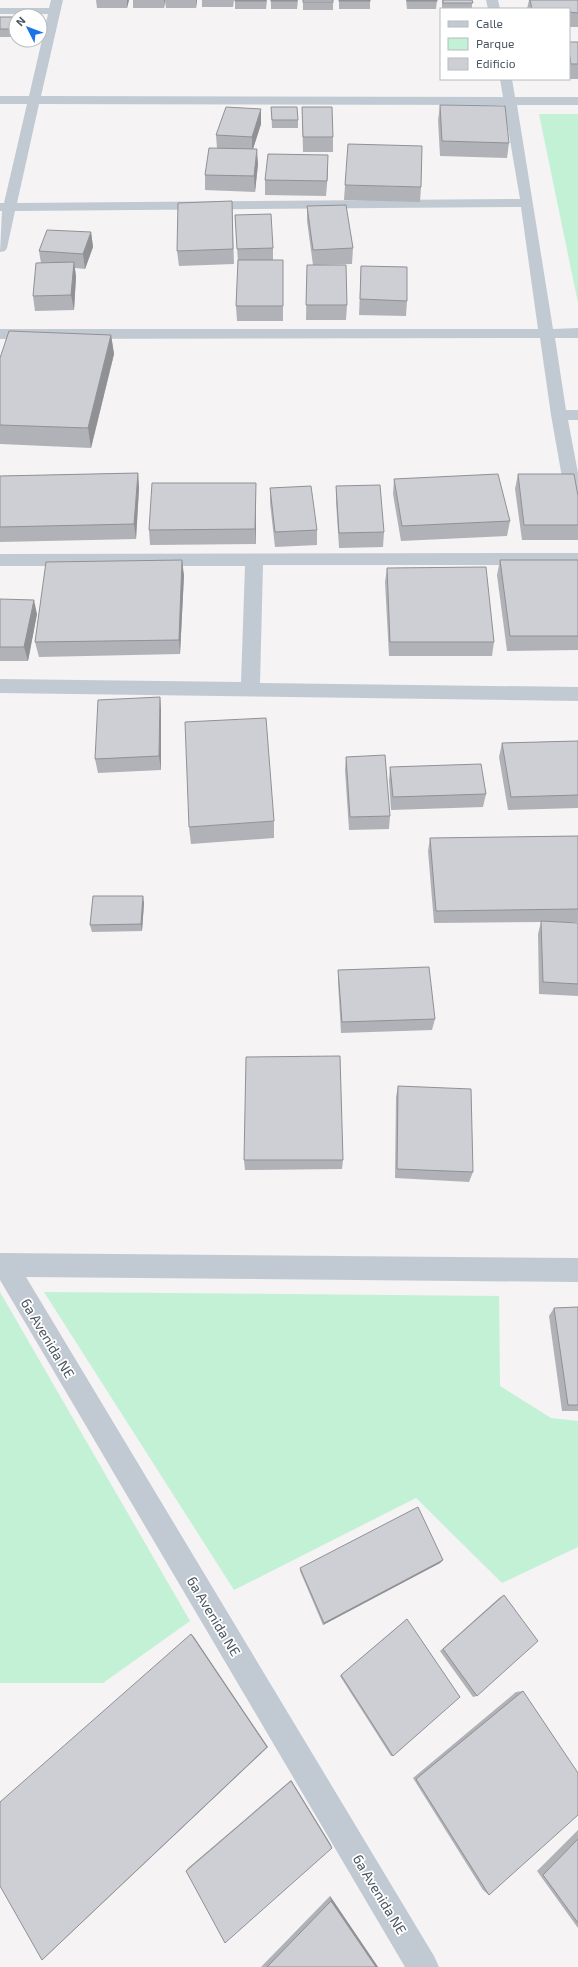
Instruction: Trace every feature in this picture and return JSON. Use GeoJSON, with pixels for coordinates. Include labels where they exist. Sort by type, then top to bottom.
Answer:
{"type":"FeatureCollection","features":[{"type":"Feature","properties":{"kind":"street"},"geometry":{"type":"LineString","coordinates":[[0,11],[56,5],[34,100],[5,207],[0,248]]}},
{"type":"Feature","properties":{"kind":"street"},"geometry":{"type":"LineString","coordinates":[[506,80],[527,203],[558,415],[578,517]]}},
{"type":"Feature","properties":{"kind":"street"},"geometry":{"type":"LineString","coordinates":[[0,100],[578,101]]}},
{"type":"Feature","properties":{"kind":"street"},"geometry":{"type":"LineString","coordinates":[[5,207],[527,203]]}},
{"type":"Feature","properties":{"kind":"street"},"geometry":{"type":"LineString","coordinates":[[0,334],[578,333]]}},
{"type":"Feature","properties":{"kind":"street"},"geometry":{"type":"LineString","coordinates":[[558,415],[578,415]]}},
{"type":"Feature","properties":{"kind":"street"},"geometry":{"type":"LineString","coordinates":[[0,560],[578,559]]}},
{"type":"Feature","properties":{"kind":"street"},"geometry":{"type":"LineString","coordinates":[[250,690],[254,560]]}},
{"type":"Feature","properties":{"kind":"street"},"geometry":{"type":"LineString","coordinates":[[0,686],[578,694]]}},
{"type":"Feature","properties":{"kind":"street"},"geometry":{"type":"LineString","coordinates":[[2,1265],[578,1270]]}},
{"type":"Feature","properties":{"kind":"street","name":"6a Avenida NE"},"geometry":{"type":"LineString","coordinates":[[2,1265],[423,1967]]}},
{"type":"Feature","properties":{"kind":"green space"},"geometry":{"type":"Polygon","coordinates":[[[539,114],[578,114],[578,303],[539,114]]]}},
{"type":"Feature","properties":{"kind":"green space"},"geometry":{"type":"Polygon","coordinates":[[[0,1292],[190,1621],[103,1683],[0,1683],[0,1292]]]}},
{"type":"Feature","properties":{"kind":"green space"},"geometry":{"type":"Polygon","coordinates":[[[44,1292],[499,1296],[500,1386],[551,1418],[578,1421],[578,1547],[502,1583],[416,1498],[234,1590],[44,1292]]]}},
{"type":"Feature","properties":{"kind":"building"},"geometry":{"type":"Polygon","coordinates":[[[266,0],[266,1],[235,1],[266,0]]]}},
{"type":"Feature","properties":{"kind":"building"},"geometry":{"type":"Polygon","coordinates":[[[297,0],[297,1],[271,1],[297,0]]]}},
{"type":"Feature","properties":{"kind":"building"},"geometry":{"type":"Polygon","coordinates":[[[303,0],[333,0],[333,2],[303,2],[303,0]]]}},
{"type":"Feature","properties":{"kind":"building"},"geometry":{"type":"Polygon","coordinates":[[[370,0],[370,1],[339,1],[370,0]]]}},
{"type":"Feature","properties":{"kind":"building"},"geometry":{"type":"Polygon","coordinates":[[[437,0],[437,1],[407,1],[437,0]]]}},
{"type":"Feature","properties":{"kind":"building"},"geometry":{"type":"Polygon","coordinates":[[[443,0],[472,0],[473,3],[443,3],[443,0]]]}},
{"type":"Feature","properties":{"kind":"building"},"geometry":{"type":"Polygon","coordinates":[[[530,0],[578,0],[578,13],[570,12],[570,8],[532,8],[530,0]]]}},
{"type":"Feature","properties":{"kind":"building"},"geometry":{"type":"Polygon","coordinates":[[[0,17],[8,17],[8,29],[0,29],[0,17]]]}},
{"type":"Feature","properties":{"kind":"building"},"geometry":{"type":"Polygon","coordinates":[[[570,42],[578,42],[578,64],[571,64],[570,42]]]}},
{"type":"Feature","properties":{"kind":"building"},"geometry":{"type":"Polygon","coordinates":[[[440,105],[505,106],[509,143],[442,141],[440,105]]]}},
{"type":"Feature","properties":{"kind":"building"},"geometry":{"type":"Polygon","coordinates":[[[226,107],[261,109],[252,137],[216,135],[226,107]]]}},
{"type":"Feature","properties":{"kind":"building"},"geometry":{"type":"Polygon","coordinates":[[[271,107],[297,107],[298,120],[272,120],[271,107]]]}},
{"type":"Feature","properties":{"kind":"building"},"geometry":{"type":"Polygon","coordinates":[[[302,107],[332,107],[333,137],[303,137],[302,107]]]}},
{"type":"Feature","properties":{"kind":"building"},"geometry":{"type":"Polygon","coordinates":[[[348,144],[422,146],[421,187],[345,185],[348,144]]]}},
{"type":"Feature","properties":{"kind":"building"},"geometry":{"type":"Polygon","coordinates":[[[209,148],[257,149],[254,176],[205,175],[209,148]]]}},
{"type":"Feature","properties":{"kind":"building"},"geometry":{"type":"Polygon","coordinates":[[[268,154],[328,155],[327,181],[265,180],[268,154]]]}},
{"type":"Feature","properties":{"kind":"building"},"geometry":{"type":"Polygon","coordinates":[[[232,201],[233,249],[177,251],[178,203],[232,201]]]}},
{"type":"Feature","properties":{"kind":"building"},"geometry":{"type":"Polygon","coordinates":[[[346,205],[353,248],[313,250],[307,206],[346,205]]]}},
{"type":"Feature","properties":{"kind":"building"},"geometry":{"type":"Polygon","coordinates":[[[271,214],[273,248],[237,249],[235,215],[271,214]]]}},
{"type":"Feature","properties":{"kind":"building"},"geometry":{"type":"Polygon","coordinates":[[[47,230],[91,232],[83,254],[39,251],[47,230]]]}},
{"type":"Feature","properties":{"kind":"building"},"geometry":{"type":"Polygon","coordinates":[[[238,260],[283,260],[283,306],[236,306],[238,260]]]}},
{"type":"Feature","properties":{"kind":"building"},"geometry":{"type":"Polygon","coordinates":[[[74,262],[71,295],[33,296],[36,263],[74,262]]]}},
{"type":"Feature","properties":{"kind":"building"},"geometry":{"type":"Polygon","coordinates":[[[307,265],[346,265],[347,305],[306,305],[307,265]]]}},
{"type":"Feature","properties":{"kind":"building"},"geometry":{"type":"Polygon","coordinates":[[[361,266],[407,267],[407,301],[360,299],[361,266]]]}},
{"type":"Feature","properties":{"kind":"building"},"geometry":{"type":"Polygon","coordinates":[[[9,331],[111,335],[88,428],[0,425],[0,358],[9,331]]]}},
{"type":"Feature","properties":{"kind":"building"},"geometry":{"type":"Polygon","coordinates":[[[138,473],[134,524],[0,527],[0,476],[138,473]]]}},
{"type":"Feature","properties":{"kind":"building"},"geometry":{"type":"Polygon","coordinates":[[[498,474],[510,521],[402,526],[394,479],[498,474]]]}},
{"type":"Feature","properties":{"kind":"building"},"geometry":{"type":"Polygon","coordinates":[[[518,474],[574,474],[578,496],[578,525],[524,525],[518,474]]]}},
{"type":"Feature","properties":{"kind":"building"},"geometry":{"type":"Polygon","coordinates":[[[152,483],[256,483],[255,529],[149,530],[152,483]]]}},
{"type":"Feature","properties":{"kind":"building"},"geometry":{"type":"Polygon","coordinates":[[[380,485],[384,532],[339,533],[336,486],[380,485]]]}},
{"type":"Feature","properties":{"kind":"building"},"geometry":{"type":"Polygon","coordinates":[[[311,486],[317,530],[275,532],[270,488],[311,486]]]}},
{"type":"Feature","properties":{"kind":"building"},"geometry":{"type":"Polygon","coordinates":[[[182,560],[179,640],[35,642],[46,562],[182,560]]]}},
{"type":"Feature","properties":{"kind":"building"},"geometry":{"type":"Polygon","coordinates":[[[500,560],[578,560],[578,636],[510,636],[500,560]]]}},
{"type":"Feature","properties":{"kind":"building"},"geometry":{"type":"Polygon","coordinates":[[[486,567],[494,642],[390,642],[387,568],[486,567]]]}},
{"type":"Feature","properties":{"kind":"building"},"geometry":{"type":"Polygon","coordinates":[[[0,599],[34,600],[24,647],[0,647],[0,599]]]}},
{"type":"Feature","properties":{"kind":"building"},"geometry":{"type":"Polygon","coordinates":[[[160,697],[159,756],[95,759],[98,700],[160,697]]]}},
{"type":"Feature","properties":{"kind":"building"},"geometry":{"type":"Polygon","coordinates":[[[266,718],[274,821],[189,827],[185,722],[266,718]]]}},
{"type":"Feature","properties":{"kind":"building"},"geometry":{"type":"Polygon","coordinates":[[[578,741],[578,795],[511,797],[502,743],[578,741]]]}},
{"type":"Feature","properties":{"kind":"building"},"geometry":{"type":"Polygon","coordinates":[[[385,755],[390,816],[350,817],[346,757],[385,755]]]}},
{"type":"Feature","properties":{"kind":"building"},"geometry":{"type":"Polygon","coordinates":[[[481,764],[486,794],[393,797],[390,767],[481,764]]]}},
{"type":"Feature","properties":{"kind":"building"},"geometry":{"type":"Polygon","coordinates":[[[578,836],[578,909],[436,911],[430,838],[578,836]]]}},
{"type":"Feature","properties":{"kind":"building"},"geometry":{"type":"Polygon","coordinates":[[[93,896],[143,896],[141,924],[90,925],[93,896]]]}},
{"type":"Feature","properties":{"kind":"building"},"geometry":{"type":"Polygon","coordinates":[[[541,921],[578,923],[578,984],[543,982],[541,921]]]}},
{"type":"Feature","properties":{"kind":"building"},"geometry":{"type":"Polygon","coordinates":[[[429,967],[435,1019],[342,1022],[338,970],[429,967]]]}},
{"type":"Feature","properties":{"kind":"building"},"geometry":{"type":"Polygon","coordinates":[[[340,1056],[343,1160],[244,1160],[246,1057],[340,1056]]]}},
{"type":"Feature","properties":{"kind":"building"},"geometry":{"type":"Polygon","coordinates":[[[398,1086],[471,1089],[473,1172],[397,1169],[398,1086]]]}},
{"type":"Feature","properties":{"kind":"building"},"geometry":{"type":"Polygon","coordinates":[[[578,1307],[578,1405],[568,1405],[554,1308],[578,1307]]]}},
{"type":"Feature","properties":{"kind":"building"},"geometry":{"type":"Polygon","coordinates":[[[418,1507],[443,1560],[324,1623],[300,1568],[418,1507]]]}},
{"type":"Feature","properties":{"kind":"building"},"geometry":{"type":"Polygon","coordinates":[[[504,1595],[538,1641],[477,1696],[443,1649],[504,1595]]]}},
{"type":"Feature","properties":{"kind":"building"},"geometry":{"type":"Polygon","coordinates":[[[407,1619],[460,1697],[393,1756],[341,1675],[407,1619]]]}},
{"type":"Feature","properties":{"kind":"building"},"geometry":{"type":"Polygon","coordinates":[[[191,1634],[267,1747],[42,1960],[0,1886],[0,1802],[191,1634]]]}},
{"type":"Feature","properties":{"kind":"building"},"geometry":{"type":"Polygon","coordinates":[[[523,1691],[578,1773],[578,1815],[489,1895],[416,1779],[523,1691]]]}},
{"type":"Feature","properties":{"kind":"building"},"geometry":{"type":"Polygon","coordinates":[[[291,1781],[332,1848],[225,1943],[186,1871],[291,1781]]]}},
{"type":"Feature","properties":{"kind":"building"},"geometry":{"type":"Polygon","coordinates":[[[578,1839],[578,1923],[543,1875],[578,1839]]]}},
{"type":"Feature","properties":{"kind":"building"},"geometry":{"type":"Polygon","coordinates":[[[331,1901],[376,1967],[267,1967],[331,1901]]]}}]}
